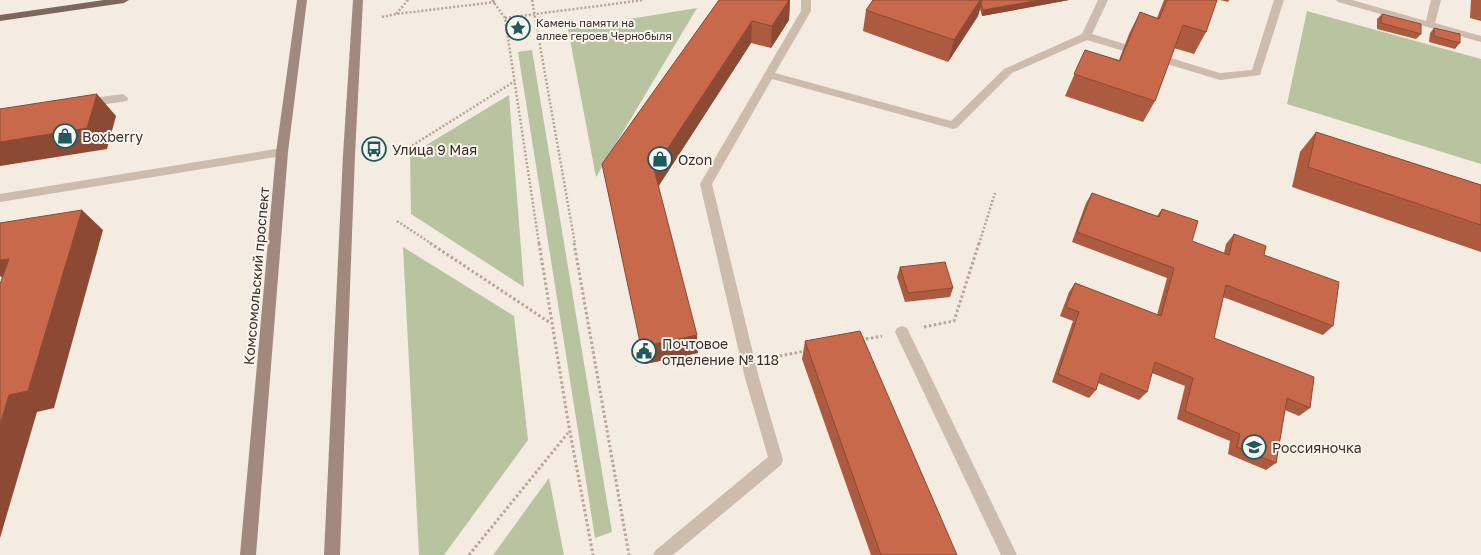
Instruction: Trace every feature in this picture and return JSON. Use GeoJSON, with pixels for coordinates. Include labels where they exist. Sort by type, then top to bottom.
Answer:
{"type":"FeatureCollection","features":[{"type":"Feature","properties":{"kind":"main road"},"geometry":{"type":"LineString","coordinates":[[0,18],[124,0]]}},
{"type":"Feature","properties":{"kind":"main road","name":"Комсомольский проспект"},"geometry":{"type":"LineString","coordinates":[[248,555],[282,152],[302,0]]}},
{"type":"Feature","properties":{"kind":"main road"},"geometry":{"type":"LineString","coordinates":[[332,555],[358,0]]}},
{"type":"Feature","properties":{"kind":"lane"},"geometry":{"type":"LineString","coordinates":[[662,555],[776,460],[748,362],[706,184],[806,11],[806,0]]}},
{"type":"Feature","properties":{"kind":"lane"},"geometry":{"type":"LineString","coordinates":[[770,75],[952,125],[1008,71],[1086,36],[1103,0]]}},
{"type":"Feature","properties":{"kind":"lane"},"geometry":{"type":"LineString","coordinates":[[1086,36],[1220,77],[1256,73],[1278,0]]}},
{"type":"Feature","properties":{"kind":"lane"},"geometry":{"type":"LineString","coordinates":[[1341,0],[1481,38]]}},
{"type":"Feature","properties":{"kind":"lane"},"geometry":{"type":"LineString","coordinates":[[1430,24],[1436,0]]}},
{"type":"Feature","properties":{"kind":"lane"},"geometry":{"type":"LineString","coordinates":[[76,105],[123,98]]}},
{"type":"Feature","properties":{"kind":"lane"},"geometry":{"type":"LineString","coordinates":[[0,198],[282,152]]}},
{"type":"Feature","properties":{"kind":"lane"},"geometry":{"type":"LineString","coordinates":[[902,332],[1009,555]]}},
{"type":"Feature","properties":{"kind":"path"},"geometry":{"type":"LineString","coordinates":[[396,14],[408,0]]}},
{"type":"Feature","properties":{"kind":"path"},"geometry":{"type":"LineString","coordinates":[[532,0],[629,555]]}},
{"type":"Feature","properties":{"kind":"path"},"geometry":{"type":"LineString","coordinates":[[505,18],[644,0]]}},
{"type":"Feature","properties":{"kind":"path"},"geometry":{"type":"LineString","coordinates":[[382,17],[494,1],[505,18],[568,432],[593,555]]}},
{"type":"Feature","properties":{"kind":"path"},"geometry":{"type":"LineString","coordinates":[[402,152],[515,80]]}},
{"type":"Feature","properties":{"kind":"path"},"geometry":{"type":"LineString","coordinates":[[854,342],[954,321],[995,193]]}},
{"type":"Feature","properties":{"kind":"path"},"geometry":{"type":"LineString","coordinates":[[396,220],[550,322]]}},
{"type":"Feature","properties":{"kind":"path"},"geometry":{"type":"LineString","coordinates":[[748,362],[806,351]]}},
{"type":"Feature","properties":{"kind":"path"},"geometry":{"type":"LineString","coordinates":[[469,555],[568,432]]}},
{"type":"Feature","properties":{"kind":"green space"},"geometry":{"type":"Polygon","coordinates":[[[697,8],[596,177],[568,29],[697,8]]]}},
{"type":"Feature","properties":{"kind":"green space"},"geometry":{"type":"Polygon","coordinates":[[[1307,11],[1481,59],[1481,164],[1287,104],[1307,11]]]}},
{"type":"Feature","properties":{"kind":"green space"},"geometry":{"type":"Polygon","coordinates":[[[532,50],[612,532],[595,538],[518,52],[532,50]]]}},
{"type":"Feature","properties":{"kind":"green space"},"geometry":{"type":"Polygon","coordinates":[[[509,95],[524,287],[411,214],[410,155],[509,95]]]}},
{"type":"Feature","properties":{"kind":"green space"},"geometry":{"type":"Polygon","coordinates":[[[403,247],[514,316],[528,440],[444,555],[419,555],[403,247]]]}},
{"type":"Feature","properties":{"kind":"green space"},"geometry":{"type":"Polygon","coordinates":[[[549,478],[564,555],[493,555],[549,478]]]}},
{"type":"Feature","properties":{"kind":"building"},"geometry":{"type":"Polygon","coordinates":[[[719,0],[789,0],[772,26],[752,21],[654,169],[697,335],[641,347],[602,164],[719,0]]]}},
{"type":"Feature","properties":{"kind":"building"},"geometry":{"type":"Polygon","coordinates":[[[873,0],[980,0],[954,40],[866,10],[873,0]]]}},
{"type":"Feature","properties":{"kind":"building"},"geometry":{"type":"Polygon","coordinates":[[[982,0],[1040,0],[983,10],[982,0]]]}},
{"type":"Feature","properties":{"kind":"building"},"geometry":{"type":"Polygon","coordinates":[[[1167,0],[1217,0],[1206,32],[1183,25],[1155,101],[1074,74],[1085,50],[1120,61],[1140,12],[1159,19],[1167,0]]]}},
{"type":"Feature","properties":{"kind":"building"},"geometry":{"type":"Polygon","coordinates":[[[1382,14],[1421,24],[1421,34],[1381,23],[1382,14]]]}},
{"type":"Feature","properties":{"kind":"building"},"geometry":{"type":"Polygon","coordinates":[[[1434,28],[1460,34],[1460,43],[1434,36],[1434,28]]]}},
{"type":"Feature","properties":{"kind":"building"},"geometry":{"type":"Polygon","coordinates":[[[97,94],[87,128],[0,142],[0,109],[97,94]]]}},
{"type":"Feature","properties":{"kind":"building"},"geometry":{"type":"Polygon","coordinates":[[[1316,132],[1481,185],[1481,225],[1308,167],[1316,132]]]}},
{"type":"Feature","properties":{"kind":"building"},"geometry":{"type":"Polygon","coordinates":[[[1092,193],[1159,217],[1162,209],[1198,221],[1192,241],[1229,255],[1234,234],[1266,246],[1264,255],[1339,282],[1333,326],[1226,285],[1214,338],[1314,377],[1310,408],[1287,398],[1276,463],[1237,447],[1240,434],[1185,411],[1193,378],[1155,362],[1147,392],[1101,373],[1096,390],[1058,374],[1079,312],[1066,307],[1075,283],[1161,316],[1174,268],[1077,232],[1092,193]]]}},
{"type":"Feature","properties":{"kind":"building"},"geometry":{"type":"Polygon","coordinates":[[[82,210],[28,391],[9,395],[0,424],[0,284],[9,259],[0,260],[0,223],[82,210]]]}},
{"type":"Feature","properties":{"kind":"building"},"geometry":{"type":"Polygon","coordinates":[[[945,262],[953,288],[908,293],[900,267],[945,262]]]}},
{"type":"Feature","properties":{"kind":"building"},"geometry":{"type":"Polygon","coordinates":[[[860,331],[957,555],[881,555],[805,341],[860,331]]]}},
{"type":"Feature","properties":{"kind":"place","name":"Камень памяти на аллее героев Чернобыля"},"geometry":{"type":"Point","coordinates":[518,28]}},
{"type":"Feature","properties":{"kind":"place","name":"Boxberry"},"geometry":{"type":"Point","coordinates":[65,136]}},
{"type":"Feature","properties":{"kind":"place","name":"Улица 9 Мая"},"geometry":{"type":"Point","coordinates":[374,149]}},
{"type":"Feature","properties":{"kind":"place","name":"Ozon"},"geometry":{"type":"Point","coordinates":[660,159]}},
{"type":"Feature","properties":{"kind":"place","name":"Почтовое отделение № 118"},"geometry":{"type":"Point","coordinates":[644,351]}},
{"type":"Feature","properties":{"kind":"place","name":"Россияночка"},"geometry":{"type":"Point","coordinates":[1254,447]}}]}
